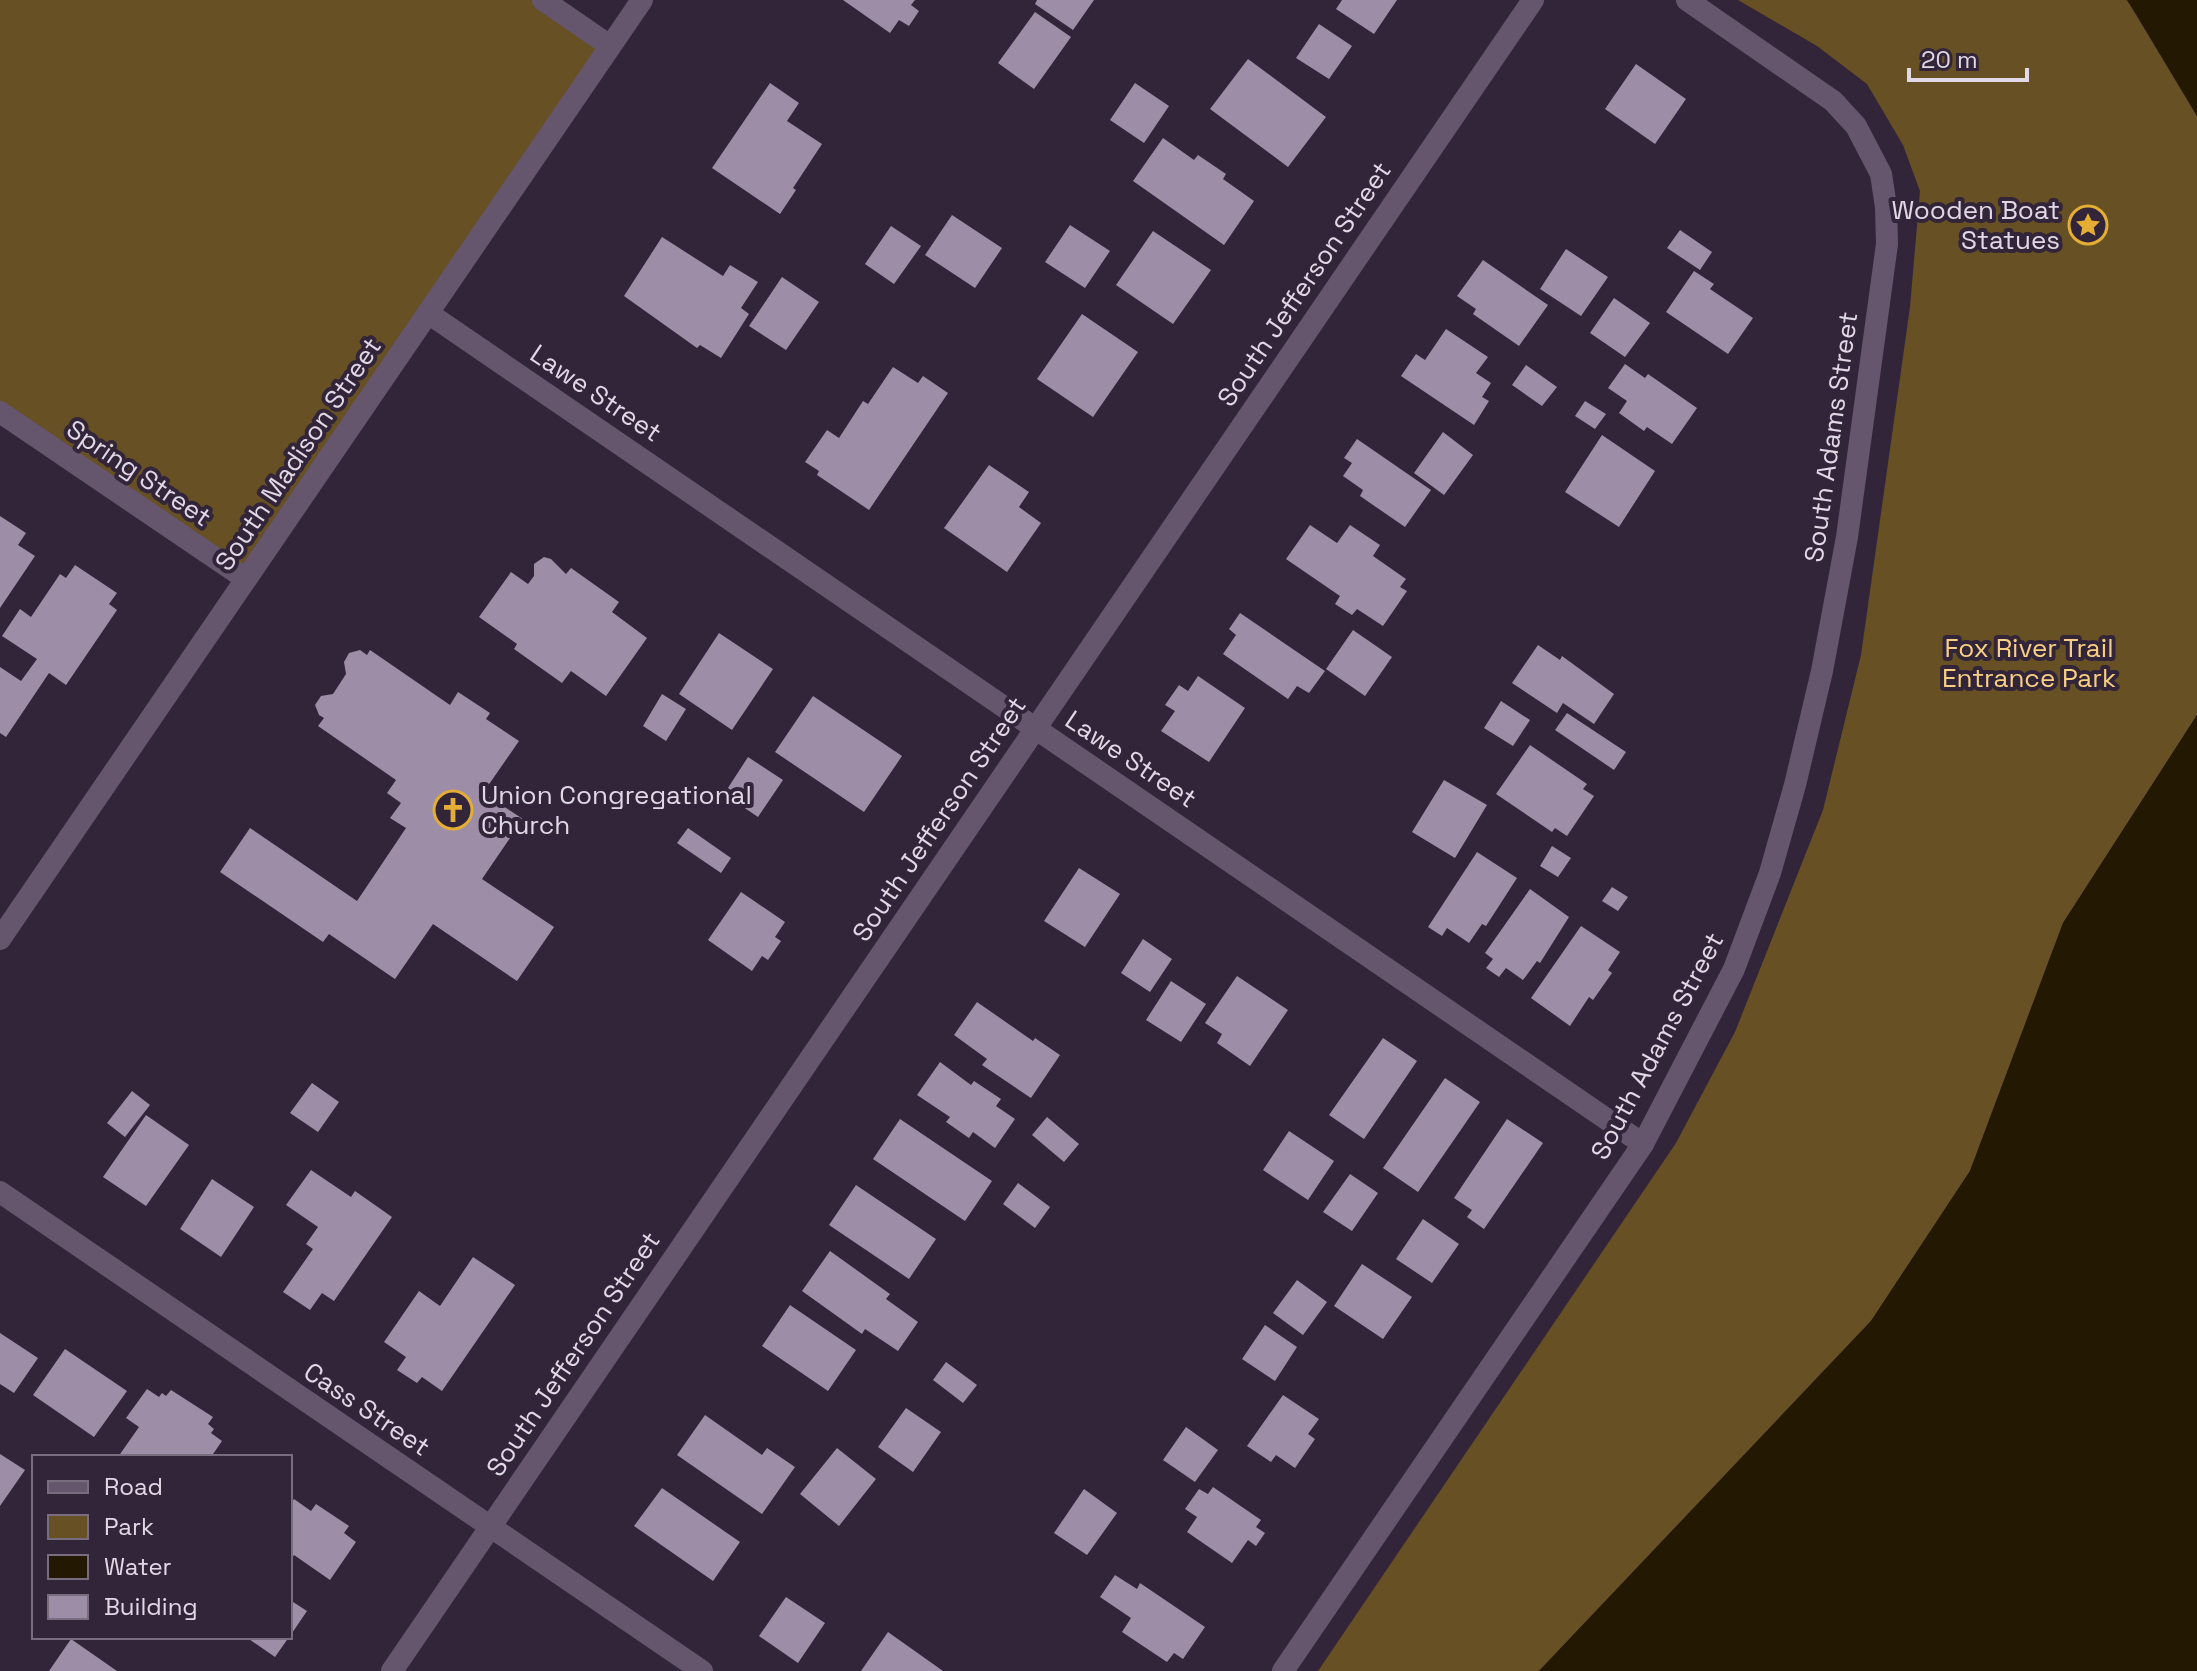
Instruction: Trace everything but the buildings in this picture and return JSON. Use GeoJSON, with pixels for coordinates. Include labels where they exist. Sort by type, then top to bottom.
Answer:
{"type":"FeatureCollection","features":[{"type":"Feature","properties":{"kind":"street"},"geometry":{"type":"LineString","coordinates":[[543,0],[610,46]]}},
{"type":"Feature","properties":{"kind":"street","name":"South Madison Street"},"geometry":{"type":"LineString","coordinates":[[0,939],[642,0]]}},
{"type":"Feature","properties":{"kind":"street","name":"South Jefferson Street"},"geometry":{"type":"LineString","coordinates":[[392,1671],[1533,0]]}},
{"type":"Feature","properties":{"kind":"street","name":"South Adams Street"},"geometry":{"type":"LineString","coordinates":[[1283,1671],[1643,1144],[1734,969],[1770,873],[1795,785],[1822,671],[1847,537],[1887,244],[1886,207],[1881,174],[1856,126],[1833,101],[1687,0]]}},
{"type":"Feature","properties":{"kind":"street","name":"Lawe Street"},"geometry":{"type":"LineString","coordinates":[[428,313],[1643,1144]]}},
{"type":"Feature","properties":{"kind":"street","name":"Spring Street"},"geometry":{"type":"LineString","coordinates":[[0,412],[246,579]]}},
{"type":"Feature","properties":{"kind":"street","name":"Cass Street"},"geometry":{"type":"LineString","coordinates":[[0,1192],[702,1671]]}},
{"type":"Feature","properties":{"kind":"green space"},"geometry":{"type":"Polygon","coordinates":[[[0,0],[543,0],[610,46],[246,579],[0,412],[0,0]]]}},
{"type":"Feature","properties":{"kind":"green space","name":"Fox River Trail Entrance Park"},"geometry":{"type":"Polygon","coordinates":[[[1738,0],[2127,0],[2197,116],[2197,715],[2063,923],[1970,1171],[1871,1321],[1539,1671],[1318,1671],[1676,1143],[1735,1032],[1823,810],[1861,655],[1910,307],[1920,191],[1903,145],[1867,84],[1817,46],[1738,0]]]}},
{"type":"Feature","properties":{"kind":"water"},"geometry":{"type":"Polygon","coordinates":[[[2127,0],[2197,0],[2197,116],[2135,12],[2127,0]]]}},
{"type":"Feature","properties":{"kind":"water"},"geometry":{"type":"Polygon","coordinates":[[[2197,715],[2197,1671],[1539,1671],[1871,1321],[1970,1171],[2063,923],[2197,715]]]}},
{"type":"Feature","properties":{"kind":"place","name":"Wooden Boat Statues"},"geometry":{"type":"Point","coordinates":[2088,225]}},
{"type":"Feature","properties":{"kind":"place","name":"Union Congregational Church"},"geometry":{"type":"Point","coordinates":[453,810]}}]}
